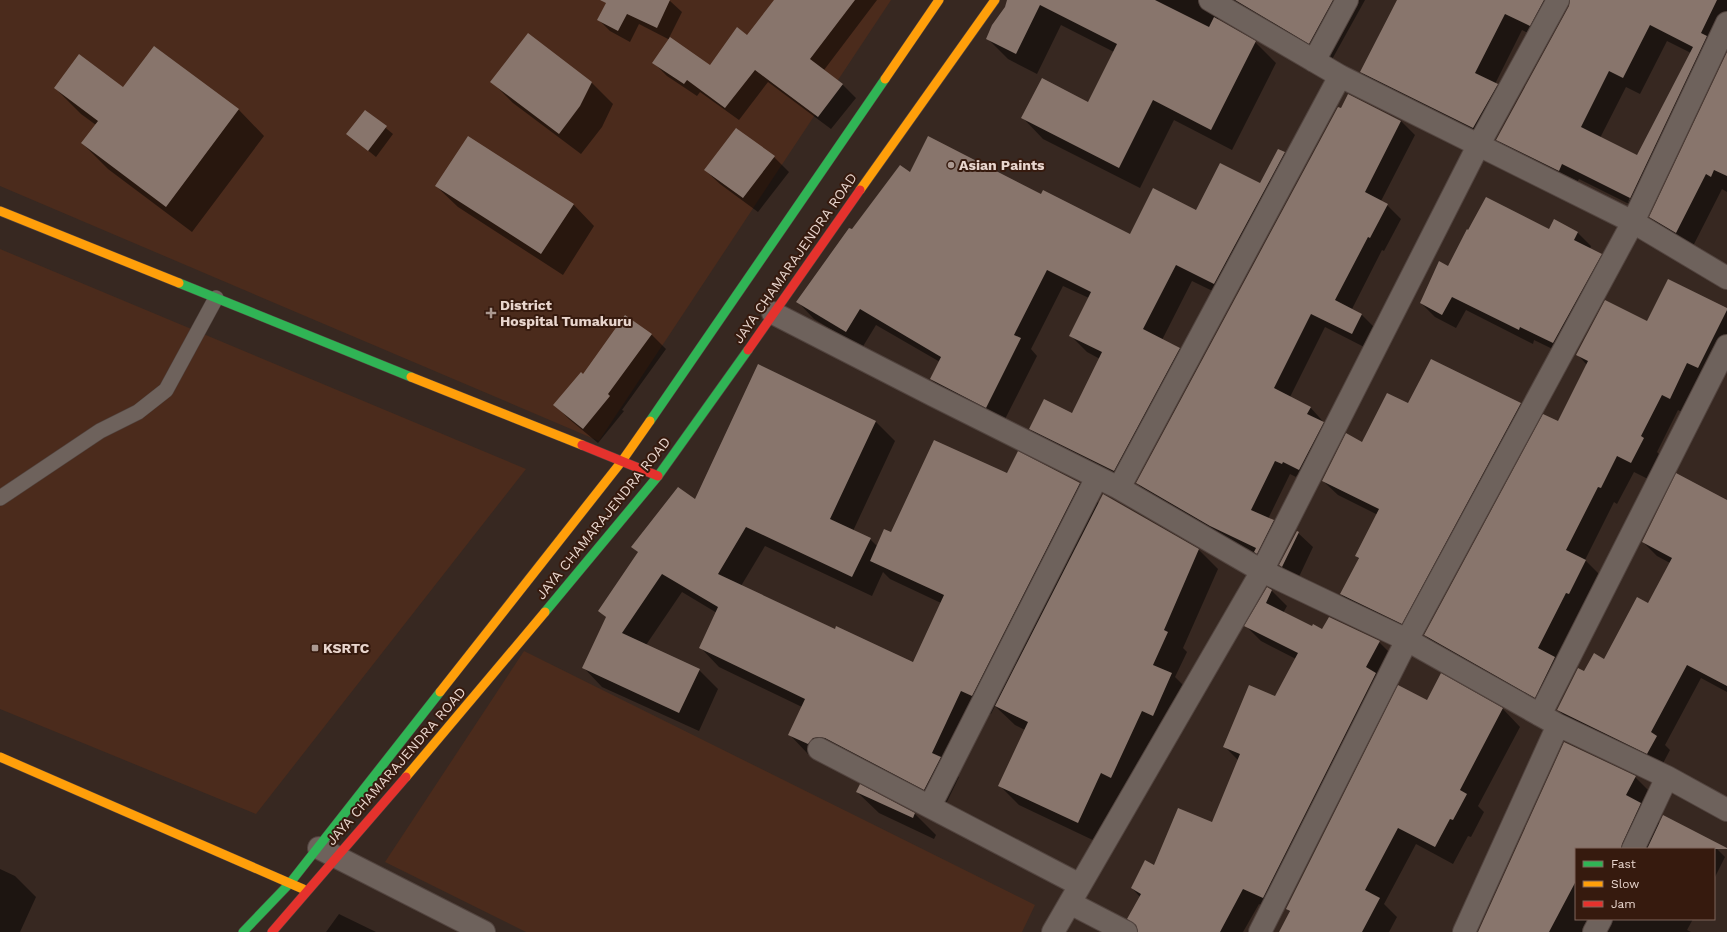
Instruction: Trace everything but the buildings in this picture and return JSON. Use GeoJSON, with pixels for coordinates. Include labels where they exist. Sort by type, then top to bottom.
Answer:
{"type":"FeatureCollection","features":[{"type":"Feature","properties":{"kind":"main road","name":"JAYA CHAMARAJENDRA ROAD"},"geometry":{"type":"LineString","coordinates":[[272,932],[308,891],[327,852],[622,461],[939,0]]}},
{"type":"Feature","properties":{"kind":"main road","name":"JAYA CHAMARAJENDRA ROAD"},"geometry":{"type":"LineString","coordinates":[[243,932],[290,883],[327,852],[481,689],[658,476],[995,0]]}},
{"type":"Feature","properties":{"kind":"main road"},"geometry":{"type":"LineString","coordinates":[[0,211],[658,476]]}},
{"type":"Feature","properties":{"kind":"main road"},"geometry":{"type":"LineString","coordinates":[[0,757],[308,891]]}},
{"type":"Feature","properties":{"kind":"street"},"geometry":{"type":"LineString","coordinates":[[1210,0],[1340,76],[1633,222],[1727,278]]}},
{"type":"Feature","properties":{"kind":"street"},"geometry":{"type":"LineString","coordinates":[[1314,61],[1347,0]]}},
{"type":"Feature","properties":{"kind":"street"},"geometry":{"type":"LineString","coordinates":[[1053,932],[1262,571],[1478,146],[1558,0]]}},
{"type":"Feature","properties":{"kind":"street"},"geometry":{"type":"LineString","coordinates":[[1260,932],[1407,640],[1633,222],[1727,24]]}},
{"type":"Feature","properties":{"kind":"street"},"geometry":{"type":"LineString","coordinates":[[1118,488],[1340,76]]}},
{"type":"Feature","properties":{"kind":"street"},"geometry":{"type":"LineString","coordinates":[[773,313],[933,396],[1097,477],[1262,571],[1407,640],[1549,720],[1667,777],[1727,810]]}},
{"type":"Feature","properties":{"kind":"street"},"geometry":{"type":"LineString","coordinates":[[1464,932],[1549,720],[1727,346]]}},
{"type":"Feature","properties":{"kind":"street"},"geometry":{"type":"LineString","coordinates":[[930,806],[1097,477]]}},
{"type":"Feature","properties":{"kind":"street"},"geometry":{"type":"LineString","coordinates":[[819,748],[930,806],[1075,894],[1126,932]]}},
{"type":"Feature","properties":{"kind":"street"},"geometry":{"type":"LineString","coordinates":[[1633,848],[1667,777]]}},
{"type":"Feature","properties":{"kind":"street"},"geometry":{"type":"LineString","coordinates":[[327,852],[484,932]]}},
{"type":"Feature","properties":{"kind":"street"},"geometry":{"type":"LineString","coordinates":[[1594,932],[1600,920]]}},
{"type":"Feature","properties":{"kind":"lane"},"geometry":{"type":"LineString","coordinates":[[0,498],[100,431],[138,412],[166,390],[216,298]]}},
{"type":"Feature","properties":{"kind":"shaded area","name":"District Hospital Tumakuru"},"geometry":{"type":"Polygon","coordinates":[[[0,0],[891,0],[599,441],[0,186],[0,0]]]}},
{"type":"Feature","properties":{"kind":"shaded area"},"geometry":{"type":"Polygon","coordinates":[[[0,249],[526,469],[256,814],[0,709],[0,249]]]}},
{"type":"Feature","properties":{"kind":"shaded area"},"geometry":{"type":"Polygon","coordinates":[[[524,651],[1035,905],[1022,932],[526,932],[385,862],[524,651]]]}},
{"type":"Feature","properties":{"kind":"traffic: fast"},"geometry":{"type":"LineString","coordinates":[[650,421],[885,79]]}},
{"type":"Feature","properties":{"kind":"traffic: fast"},"geometry":{"type":"LineString","coordinates":[[179,283],[411,377]]}},
{"type":"Feature","properties":{"kind":"traffic: fast"},"geometry":{"type":"LineString","coordinates":[[545,612],[658,476],[748,350]]}},
{"type":"Feature","properties":{"kind":"traffic: fast"},"geometry":{"type":"LineString","coordinates":[[243,932],[290,883],[440,692]]}},
{"type":"Feature","properties":{"kind":"traffic: slow"},"geometry":{"type":"LineString","coordinates":[[885,79],[939,0]]}},
{"type":"Feature","properties":{"kind":"traffic: slow"},"geometry":{"type":"LineString","coordinates":[[860,190],[995,0]]}},
{"type":"Feature","properties":{"kind":"traffic: slow"},"geometry":{"type":"LineString","coordinates":[[0,211],[179,283]]}},
{"type":"Feature","properties":{"kind":"traffic: slow"},"geometry":{"type":"LineString","coordinates":[[411,377],[582,445]]}},
{"type":"Feature","properties":{"kind":"traffic: slow"},"geometry":{"type":"LineString","coordinates":[[440,692],[622,461],[650,421]]}},
{"type":"Feature","properties":{"kind":"traffic: slow"},"geometry":{"type":"LineString","coordinates":[[406,777],[545,612]]}},
{"type":"Feature","properties":{"kind":"traffic: slow"},"geometry":{"type":"LineString","coordinates":[[0,757],[303,889]]}},
{"type":"Feature","properties":{"kind":"traffic: jam"},"geometry":{"type":"LineString","coordinates":[[748,350],[860,190]]}},
{"type":"Feature","properties":{"kind":"traffic: jam"},"geometry":{"type":"LineString","coordinates":[[582,445],[658,476]]}},
{"type":"Feature","properties":{"kind":"traffic: jam"},"geometry":{"type":"LineString","coordinates":[[272,932],[406,777]]}},
{"type":"Feature","properties":{"kind":"place","name":"Asian Paints"},"geometry":{"type":"Point","coordinates":[951,165]}},
{"type":"Feature","properties":{"kind":"place","name":"District Hospital Tumakuru"},"geometry":{"type":"Point","coordinates":[491,313]}},
{"type":"Feature","properties":{"kind":"place","name":"KSRTC"},"geometry":{"type":"Point","coordinates":[315,648]}}]}
